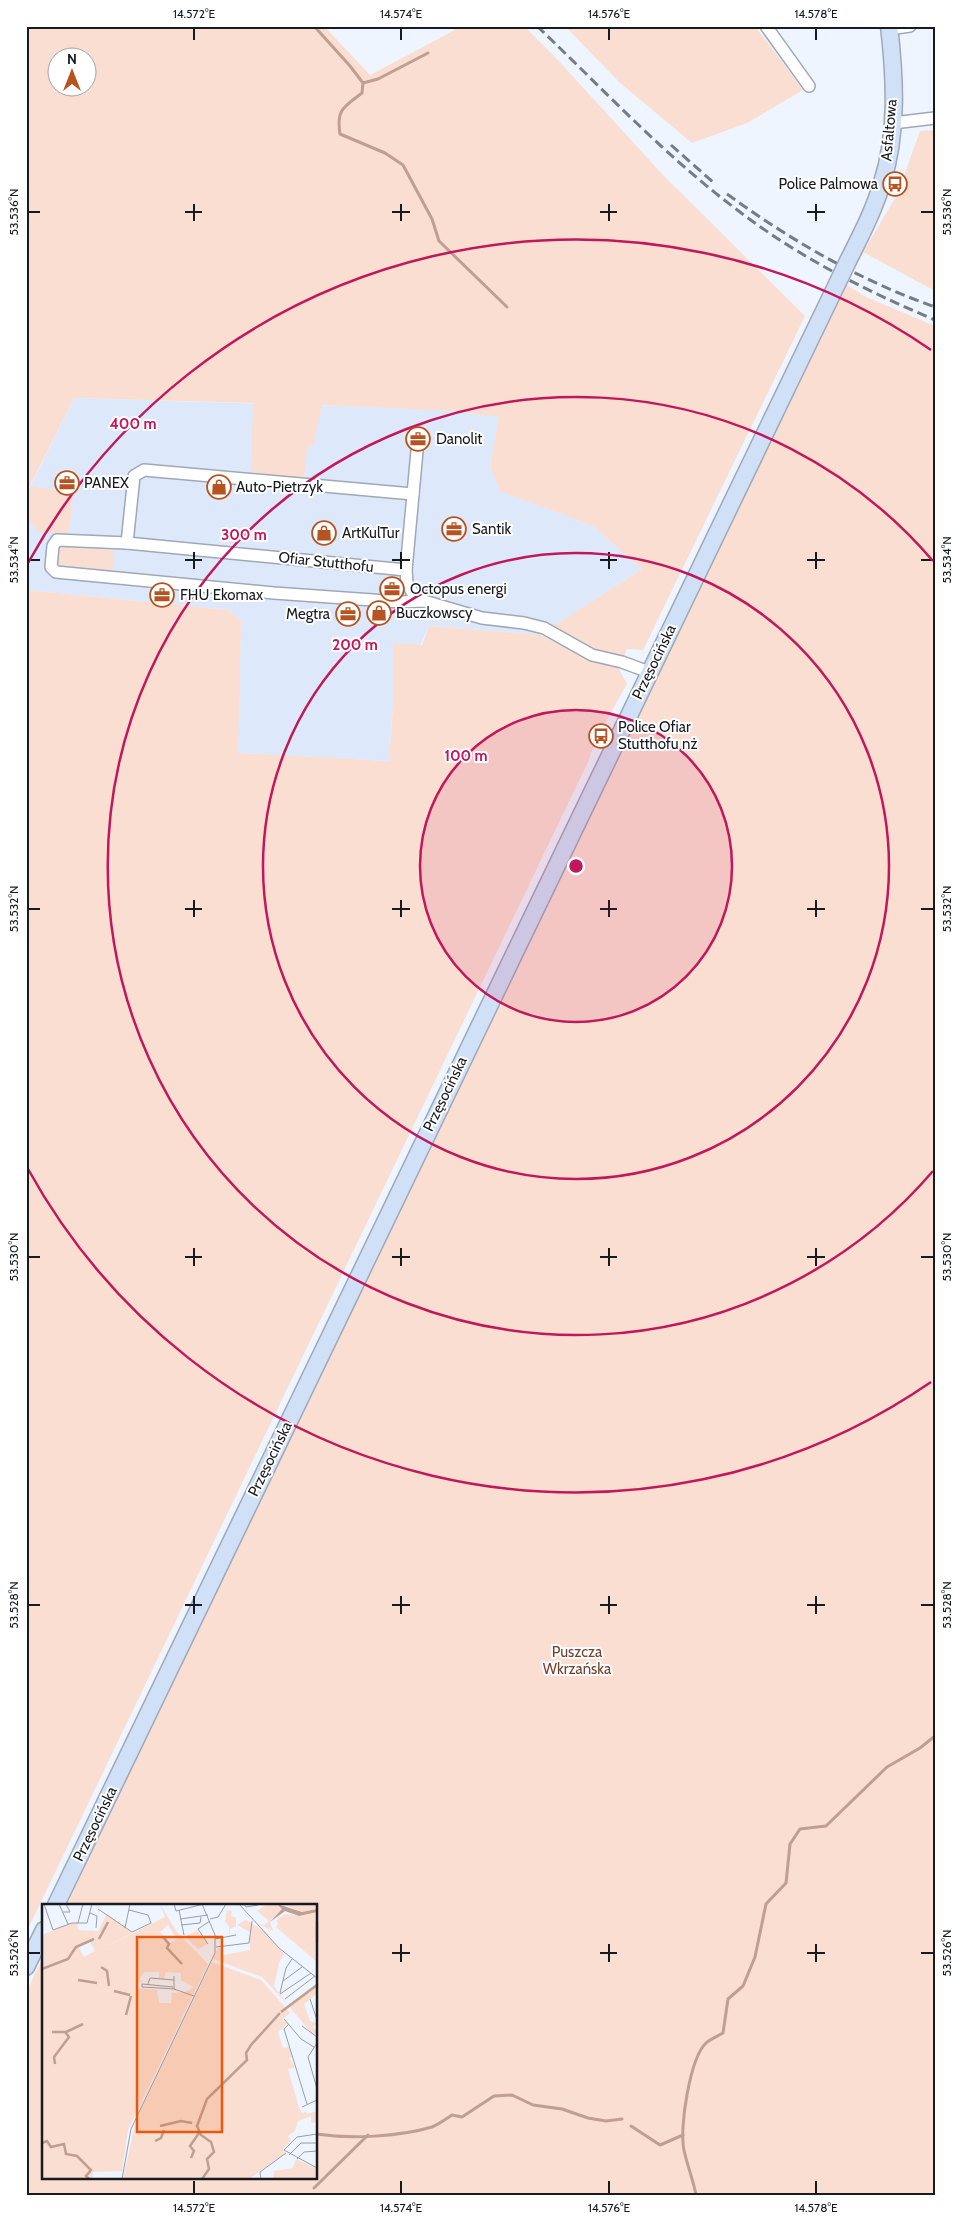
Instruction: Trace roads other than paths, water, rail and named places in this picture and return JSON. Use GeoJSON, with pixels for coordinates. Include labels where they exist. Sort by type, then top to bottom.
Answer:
{"type":"FeatureCollection","features":[{"type":"Feature","properties":{"kind":"street"},"geometry":{"type":"LineString","coordinates":[[766,26],[809,86]]}},
{"type":"Feature","properties":{"kind":"street"},"geometry":{"type":"LineString","coordinates":[[889,28],[910,26]]}},
{"type":"Feature","properties":{"kind":"street","name":"Asfaltowa"},"geometry":{"type":"LineString","coordinates":[[837,284],[882,183],[890,149],[892,123],[889,28]]}},
{"type":"Feature","properties":{"kind":"street"},"geometry":{"type":"LineString","coordinates":[[892,123],[935,118]]}},
{"type":"Feature","properties":{"kind":"street","name":"Przęsocińska"},"geometry":{"type":"LineString","coordinates":[[56,1904],[837,284]]}},
{"type":"Feature","properties":{"kind":"street"},"geometry":{"type":"LineString","coordinates":[[417,451],[406,570],[412,592],[424,601]]}},
{"type":"Feature","properties":{"kind":"street"},"geometry":{"type":"LineString","coordinates":[[127,543],[134,476],[144,470],[413,494]]}},
{"type":"Feature","properties":{"kind":"street","name":"Ofiar Stutthofu"},"geometry":{"type":"LineString","coordinates":[[406,570],[127,543],[57,540],[53,546],[52,567],[56,572],[274,593],[401,602],[424,601],[469,615],[524,623],[544,628],[592,655],[622,662],[649,672]]}},
{"type":"Feature","properties":{"kind":"street"},"geometry":{"type":"LineString","coordinates":[[26,1967],[42,1934]]}},
{"type":"Feature","properties":{"kind":"waterway"},"geometry":{"type":"LineString","coordinates":[[314,26],[363,83],[362,93],[346,106],[340,114],[340,134],[385,153],[403,165],[432,219],[439,241],[507,307]]}},
{"type":"Feature","properties":{"kind":"waterway"},"geometry":{"type":"LineString","coordinates":[[363,83],[378,79],[428,53]]}},
{"type":"Feature","properties":{"kind":"waterway"},"geometry":{"type":"LineString","coordinates":[[696,2195],[685,2156],[683,2140],[687,2094],[695,2063],[706,2043],[723,2033],[728,1999],[743,1986],[755,1957],[766,1904],[786,1883],[790,1844],[800,1829],[826,1826],[887,1767],[920,1748],[935,1736]]}},
{"type":"Feature","properties":{"kind":"waterway"},"geometry":{"type":"LineString","coordinates":[[318,2134],[374,2136],[419,2130],[432,2127],[452,2115],[462,2117],[494,2096],[512,2095],[533,2105],[562,2109],[588,2118],[606,2121],[622,2119]]}},
{"type":"Feature","properties":{"kind":"waterway"},"geometry":{"type":"LineString","coordinates":[[631,2126],[660,2145],[683,2135]]}},
{"type":"Feature","properties":{"kind":"waterway"},"geometry":{"type":"LineString","coordinates":[[314,2188],[368,2135]]}},
{"type":"Feature","properties":{"kind":"railway"},"geometry":{"type":"LineString","coordinates":[[537,26],[659,144],[709,188],[759,226],[832,271],[883,297],[935,320]]}},
{"type":"Feature","properties":{"kind":"railway"},"geometry":{"type":"LineString","coordinates":[[671,145],[714,183]]}},
{"type":"Feature","properties":{"kind":"railway"},"geometry":{"type":"LineString","coordinates":[[727,194],[776,228],[827,258],[880,285],[935,307]]}},
{"type":"Feature","properties":{"kind":"place","name":"Police Palmowa"},"geometry":{"type":"Point","coordinates":[895,184]}},
{"type":"Feature","properties":{"kind":"place","name":"Danolit"},"geometry":{"type":"Point","coordinates":[418,439]}},
{"type":"Feature","properties":{"kind":"place","name":"PANEX"},"geometry":{"type":"Point","coordinates":[67,483]}},
{"type":"Feature","properties":{"kind":"place","name":"Auto-Pietrzyk"},"geometry":{"type":"Point","coordinates":[219,487]}},
{"type":"Feature","properties":{"kind":"place","name":"Santik"},"geometry":{"type":"Point","coordinates":[454,529]}},
{"type":"Feature","properties":{"kind":"place","name":"ArtKulTur"},"geometry":{"type":"Point","coordinates":[324,533]}},
{"type":"Feature","properties":{"kind":"place","name":"Octopus energi"},"geometry":{"type":"Point","coordinates":[392,589]}},
{"type":"Feature","properties":{"kind":"place","name":"FHU Ekomax"},"geometry":{"type":"Point","coordinates":[162,595]}},
{"type":"Feature","properties":{"kind":"place","name":"Buczkowscy"},"geometry":{"type":"Point","coordinates":[379,613]}},
{"type":"Feature","properties":{"kind":"place","name":"Megtra"},"geometry":{"type":"Point","coordinates":[348,614]}},
{"type":"Feature","properties":{"kind":"place","name":"Police Ofiar Stutthofu nż"},"geometry":{"type":"Point","coordinates":[601,736]}},
{"type":"Feature","properties":{"kind":"park label","name":"Puszcza Wkrzańska"},"geometry":{"type":"Point","coordinates":[577,1660]}}]}
